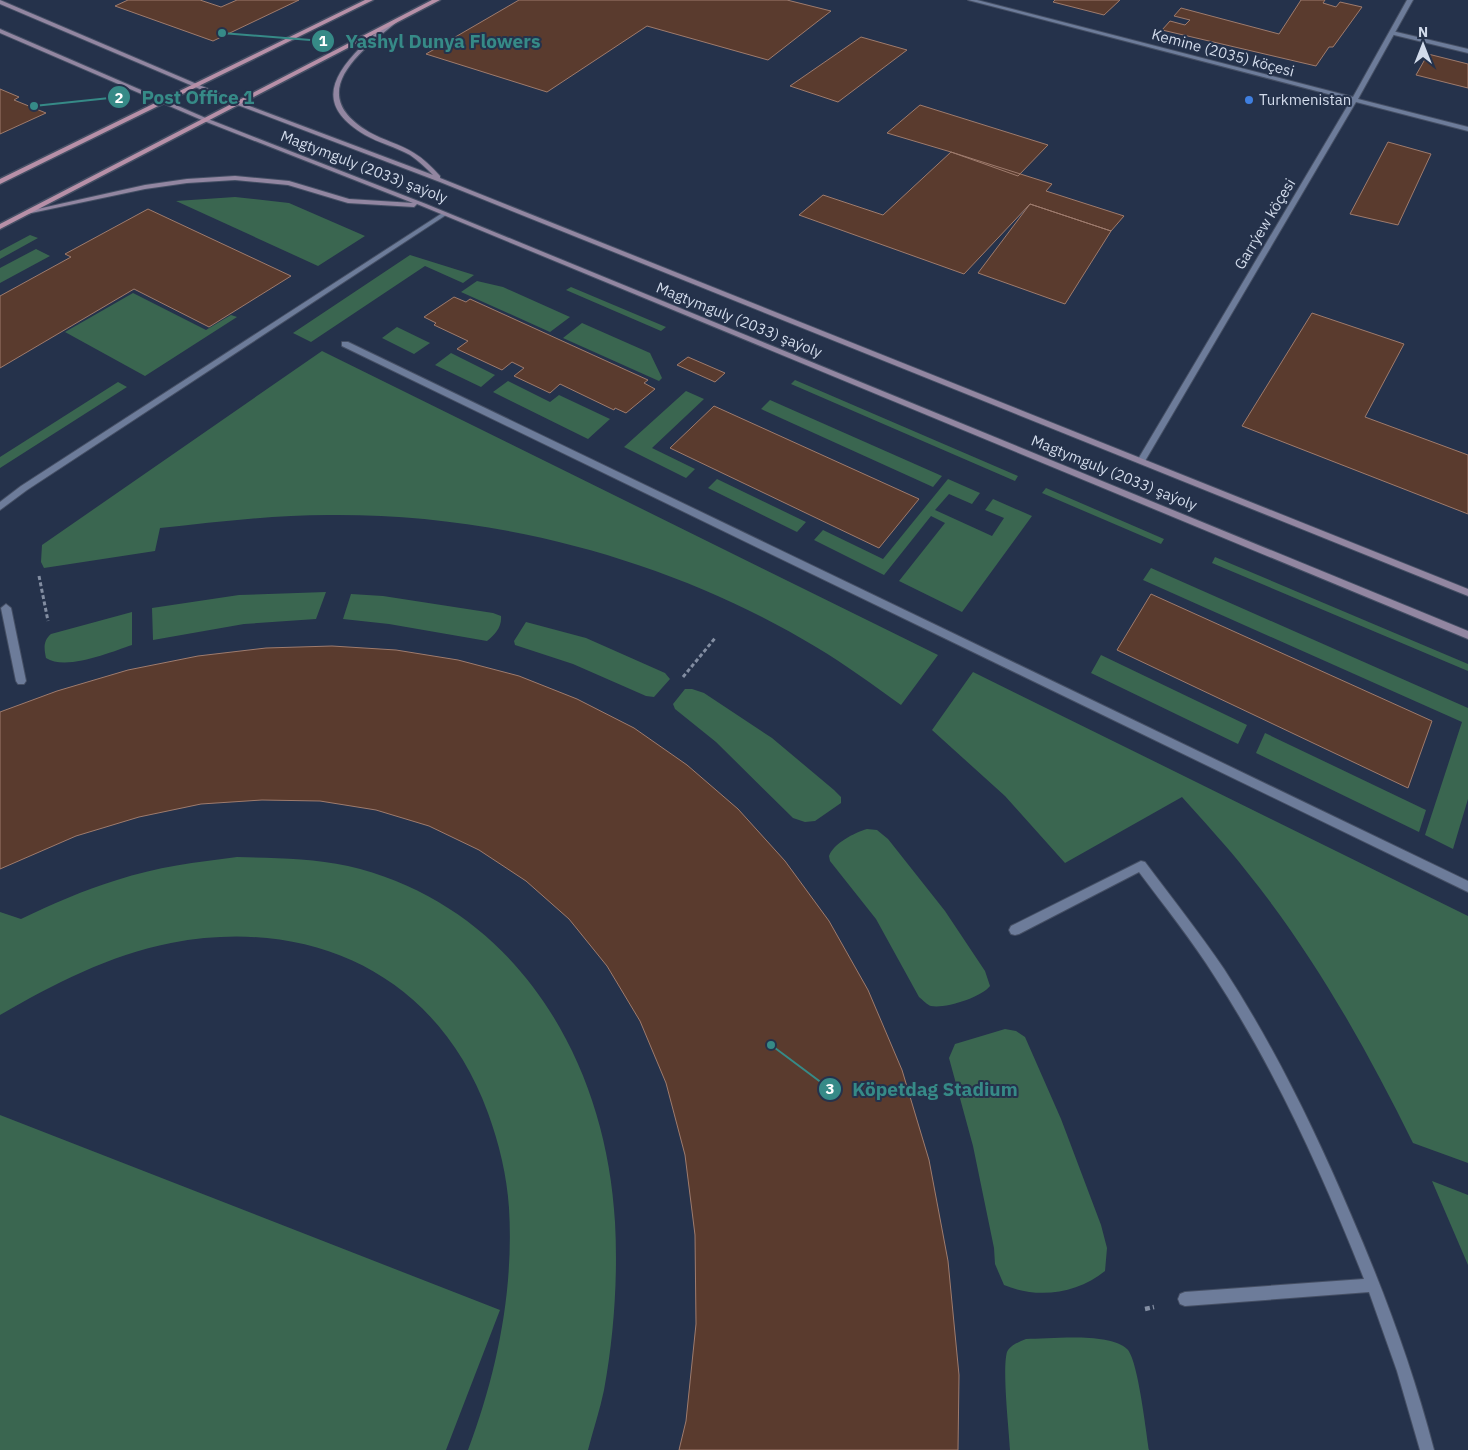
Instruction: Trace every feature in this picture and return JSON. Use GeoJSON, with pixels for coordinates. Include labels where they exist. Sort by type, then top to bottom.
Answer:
{"type":"FeatureCollection","features":[{"type":"Feature","properties":{"kind":"main road"},"geometry":{"type":"LineString","coordinates":[[0,182],[370,0]]}},
{"type":"Feature","properties":{"kind":"main road"},"geometry":{"type":"LineString","coordinates":[[0,226],[437,0]]}},
{"type":"Feature","properties":{"kind":"main road","name":"Magtymguly (2033) şaýoly"},"geometry":{"type":"LineString","coordinates":[[0,2],[237,103],[442,181],[1468,593]]}},
{"type":"Feature","properties":{"kind":"main road"},"geometry":{"type":"LineString","coordinates":[[396,22],[365,45],[343,69],[337,80],[335,92],[338,107],[346,119],[365,132],[418,158],[442,181]]}},
{"type":"Feature","properties":{"kind":"main road","name":"Magtymguly (2033) şaýoly"},"geometry":{"type":"LineString","coordinates":[[0,31],[166,101],[206,120],[424,205],[1468,634]]}},
{"type":"Feature","properties":{"kind":"main road"},"geometry":{"type":"LineString","coordinates":[[24,214],[145,187],[186,181],[235,178],[289,183],[348,202],[424,205]]}},
{"type":"Feature","properties":{"kind":"street","name":"Kemine (2035) köçesi"},"geometry":{"type":"LineString","coordinates":[[975,0],[1468,129]]}},
{"type":"Feature","properties":{"kind":"street","name":"Garrýew köçesi"},"geometry":{"type":"LineString","coordinates":[[1141,462],[1354,100],[1410,0]]}},
{"type":"Feature","properties":{"kind":"street"},"geometry":{"type":"LineString","coordinates":[[1392,33],[1468,51]]}},
{"type":"Feature","properties":{"kind":"street"},"geometry":{"type":"LineString","coordinates":[[0,507],[32,482],[444,214]]}},
{"type":"Feature","properties":{"kind":"street"},"geometry":{"type":"LineString","coordinates":[[345,344],[1468,887]]}},
{"type":"Feature","properties":{"kind":"street"},"geometry":{"type":"LineString","coordinates":[[6,608],[21,681]]}},
{"type":"Feature","properties":{"kind":"street"},"geometry":{"type":"LineString","coordinates":[[1015,930],[1141,866],[1197,938],[1288,1093],[1332,1185],[1373,1285],[1416,1403],[1427,1450]]}},
{"type":"Feature","properties":{"kind":"street"},"geometry":{"type":"LineString","coordinates":[[1185,1299],[1373,1285]]}},
{"type":"Feature","properties":{"kind":"path"},"geometry":{"type":"LineString","coordinates":[[39,576],[48,621]]}},
{"type":"Feature","properties":{"kind":"path"},"geometry":{"type":"LineString","coordinates":[[683,677],[716,636]]}},
{"type":"Feature","properties":{"kind":"green space"},"geometry":{"type":"Polygon","coordinates":[[[235,197],[289,203],[365,236],[318,266],[176,201],[235,197]]]}},
{"type":"Feature","properties":{"kind":"green space"},"geometry":{"type":"Polygon","coordinates":[[[30,235],[38,238],[0,259],[0,251],[30,235]]]}},
{"type":"Feature","properties":{"kind":"green space"},"geometry":{"type":"Polygon","coordinates":[[[36,249],[50,256],[0,283],[0,268],[36,249]]]}},
{"type":"Feature","properties":{"kind":"green space"},"geometry":{"type":"Polygon","coordinates":[[[410,255],[474,275],[463,283],[425,266],[311,342],[293,333],[410,255]]]}},
{"type":"Feature","properties":{"kind":"green space"},"geometry":{"type":"Polygon","coordinates":[[[477,281],[503,287],[570,317],[550,332],[461,292],[477,281]]]}},
{"type":"Feature","properties":{"kind":"green space"},"geometry":{"type":"Polygon","coordinates":[[[571,287],[666,327],[661,331],[566,290],[571,287]]]}},
{"type":"Feature","properties":{"kind":"green space"},"geometry":{"type":"Polygon","coordinates":[[[133,293],[206,330],[231,315],[237,317],[145,376],[65,332],[133,293]]]}},
{"type":"Feature","properties":{"kind":"green space"},"geometry":{"type":"Polygon","coordinates":[[[582,323],[650,353],[662,378],[659,381],[563,338],[582,323]]]}},
{"type":"Feature","properties":{"kind":"green space"},"geometry":{"type":"Polygon","coordinates":[[[397,327],[430,343],[414,354],[382,338],[397,327]]]}},
{"type":"Feature","properties":{"kind":"green space"},"geometry":{"type":"Polygon","coordinates":[[[322,351],[938,655],[901,705],[816,647],[761,616],[703,589],[643,566],[581,548],[519,533],[455,523],[392,517],[307,515],[244,519],[160,528],[155,551],[44,568],[41,562],[42,545],[322,351]]]}},
{"type":"Feature","properties":{"kind":"green space"},"geometry":{"type":"Polygon","coordinates":[[[451,353],[495,375],[481,387],[435,365],[451,353]]]}},
{"type":"Feature","properties":{"kind":"green space"},"geometry":{"type":"Polygon","coordinates":[[[795,380],[1018,476],[1015,481],[791,384],[795,380]]]}},
{"type":"Feature","properties":{"kind":"green space"},"geometry":{"type":"Polygon","coordinates":[[[508,381],[550,402],[559,395],[610,419],[588,439],[493,392],[508,381]]]}},
{"type":"Feature","properties":{"kind":"green space"},"geometry":{"type":"Polygon","coordinates":[[[118,382],[127,387],[0,468],[0,457],[118,382]]]}},
{"type":"Feature","properties":{"kind":"green space"},"geometry":{"type":"Polygon","coordinates":[[[686,391],[704,399],[652,448],[695,469],[686,478],[624,447],[686,391]]]}},
{"type":"Feature","properties":{"kind":"green space"},"geometry":{"type":"Polygon","coordinates":[[[770,400],[942,476],[933,487],[761,409],[770,400]]]}},
{"type":"Feature","properties":{"kind":"green space"},"geometry":{"type":"Polygon","coordinates":[[[717,479],[806,522],[797,532],[708,488],[717,479]]]}},
{"type":"Feature","properties":{"kind":"green space"},"geometry":{"type":"Polygon","coordinates":[[[948,479],[980,493],[972,504],[949,494],[935,510],[992,536],[1004,518],[985,510],[993,499],[1032,516],[962,612],[899,581],[945,523],[931,516],[884,575],[814,540],[823,530],[883,559],[948,479]]]}},
{"type":"Feature","properties":{"kind":"green space"},"geometry":{"type":"Polygon","coordinates":[[[1046,488],[1164,539],[1161,544],[1042,493],[1046,488]]]}},
{"type":"Feature","properties":{"kind":"green space"},"geometry":{"type":"Polygon","coordinates":[[[1215,557],[1468,664],[1468,671],[1212,563],[1215,557]]]}},
{"type":"Feature","properties":{"kind":"green space"},"geometry":{"type":"Polygon","coordinates":[[[1151,568],[1468,708],[1468,799],[1453,849],[1425,835],[1462,722],[1143,580],[1151,568]]]}},
{"type":"Feature","properties":{"kind":"green space"},"geometry":{"type":"Polygon","coordinates":[[[326,592],[316,619],[244,624],[153,640],[152,608],[239,595],[326,592]]]}},
{"type":"Feature","properties":{"kind":"green space"},"geometry":{"type":"Polygon","coordinates":[[[351,594],[383,596],[493,613],[501,616],[500,624],[487,641],[389,624],[343,619],[351,594]]]}},
{"type":"Feature","properties":{"kind":"green space"},"geometry":{"type":"Polygon","coordinates":[[[132,612],[132,645],[101,656],[76,661],[55,661],[46,658],[45,645],[51,634],[132,612]]]}},
{"type":"Feature","properties":{"kind":"green space"},"geometry":{"type":"Polygon","coordinates":[[[526,622],[586,638],[665,673],[670,679],[654,697],[646,696],[573,664],[515,645],[514,641],[526,622]]]}},
{"type":"Feature","properties":{"kind":"green space"},"geometry":{"type":"Polygon","coordinates":[[[1101,655],[1247,725],[1238,744],[1091,673],[1101,655]]]}},
{"type":"Feature","properties":{"kind":"green space"},"geometry":{"type":"Polygon","coordinates":[[[973,672],[1468,916],[1468,1163],[1413,1143],[1377,1072],[1338,1003],[1295,936],[1239,862],[1182,797],[1065,863],[1005,796],[932,730],[973,672]]]}},
{"type":"Feature","properties":{"kind":"green space"},"geometry":{"type":"Polygon","coordinates":[[[685,689],[704,693],[772,738],[834,790],[841,797],[841,803],[815,821],[805,822],[793,818],[716,742],[675,709],[673,704],[685,689]]]}},
{"type":"Feature","properties":{"kind":"green space"},"geometry":{"type":"Polygon","coordinates":[[[1265,733],[1426,810],[1419,832],[1256,753],[1265,733]]]}},
{"type":"Feature","properties":{"kind":"green space"},"geometry":{"type":"Polygon","coordinates":[[[867,829],[877,830],[888,839],[945,911],[985,971],[990,986],[986,990],[972,998],[945,1006],[931,1006],[919,997],[876,919],[830,861],[829,856],[835,847],[856,833],[867,829]]]}},
{"type":"Feature","properties":{"kind":"green space"},"geometry":{"type":"Polygon","coordinates":[[[237,857],[320,861],[348,866],[407,886],[459,915],[503,953],[541,998],[571,1048],[593,1103],[608,1162],[616,1243],[614,1306],[610,1349],[602,1398],[588,1450],[468,1450],[495,1361],[506,1300],[510,1239],[506,1184],[502,1160],[492,1124],[466,1065],[437,1024],[403,991],[364,966],[320,949],[273,939],[223,937],[171,943],[126,955],[61,982],[0,1015],[0,912],[21,919],[80,893],[132,875],[237,857]]]}},
{"type":"Feature","properties":{"kind":"green space"},"geometry":{"type":"Polygon","coordinates":[[[1005,1029],[1016,1031],[1025,1037],[1061,1119],[1101,1225],[1107,1248],[1105,1271],[1082,1285],[1056,1292],[1030,1292],[1004,1285],[995,1264],[994,1248],[973,1146],[949,1058],[955,1044],[1005,1029]]]}},
{"type":"Feature","properties":{"kind":"green space"},"geometry":{"type":"Polygon","coordinates":[[[0,1115],[500,1310],[446,1450],[0,1450],[0,1115]]]}},
{"type":"Feature","properties":{"kind":"green space"},"geometry":{"type":"Polygon","coordinates":[[[1432,1181],[1468,1195],[1468,1265],[1432,1181]]]}},
{"type":"Feature","properties":{"kind":"green space"},"geometry":{"type":"Polygon","coordinates":[[[1094,1338],[1119,1344],[1127,1349],[1135,1366],[1149,1450],[1010,1450],[1005,1385],[1007,1352],[1010,1347],[1026,1339],[1094,1338]]]}},
{"type":"Feature","properties":{"kind":"building"},"geometry":{"type":"Polygon","coordinates":[[[128,0],[200,0],[221,7],[237,0],[299,0],[213,41],[115,6],[128,0]]]}},
{"type":"Feature","properties":{"kind":"building"},"geometry":{"type":"Polygon","coordinates":[[[519,0],[787,0],[831,11],[768,60],[647,26],[547,92],[426,54],[519,0]]]}},
{"type":"Feature","properties":{"kind":"building"},"geometry":{"type":"Polygon","coordinates":[[[1055,0],[1120,0],[1104,15],[1053,2],[1055,0]]]}},
{"type":"Feature","properties":{"kind":"building"},"geometry":{"type":"Polygon","coordinates":[[[1301,0],[1325,0],[1323,3],[1336,7],[1340,2],[1362,7],[1333,47],[1329,47],[1316,66],[1162,30],[1170,21],[1185,25],[1190,20],[1174,16],[1181,8],[1279,34],[1301,0]]]}},
{"type":"Feature","properties":{"kind":"building"},"geometry":{"type":"Polygon","coordinates":[[[861,37],[907,50],[838,102],[790,86],[861,37]]]}},
{"type":"Feature","properties":{"kind":"building"},"geometry":{"type":"Polygon","coordinates":[[[1428,54],[1468,64],[1468,88],[1416,75],[1428,54]]]}},
{"type":"Feature","properties":{"kind":"building"},"geometry":{"type":"Polygon","coordinates":[[[0,89],[19,97],[14,100],[46,113],[0,134],[0,89]]]}},
{"type":"Feature","properties":{"kind":"building"},"geometry":{"type":"Polygon","coordinates":[[[920,105],[1048,145],[1018,176],[951,152],[887,133],[920,105]]]}},
{"type":"Feature","properties":{"kind":"building"},"geometry":{"type":"Polygon","coordinates":[[[1388,142],[1431,154],[1398,225],[1350,214],[1388,142]]]}},
{"type":"Feature","properties":{"kind":"building"},"geometry":{"type":"Polygon","coordinates":[[[951,152],[1052,184],[1046,191],[1124,216],[1111,231],[1030,204],[964,274],[799,215],[823,195],[883,215],[951,152]]]}},
{"type":"Feature","properties":{"kind":"building"},"geometry":{"type":"Polygon","coordinates":[[[1030,204],[1111,231],[1065,304],[978,273],[1030,204]]]}},
{"type":"Feature","properties":{"kind":"building"},"geometry":{"type":"Polygon","coordinates":[[[148,209],[291,276],[209,327],[134,289],[0,368],[0,296],[71,257],[65,254],[148,209]]]}},
{"type":"Feature","properties":{"kind":"building"},"geometry":{"type":"Polygon","coordinates":[[[454,297],[466,302],[470,299],[648,380],[644,383],[655,389],[626,413],[615,408],[614,410],[560,384],[550,393],[514,376],[524,368],[512,362],[502,370],[457,349],[468,341],[434,325],[436,323],[424,317],[454,297]]]}},
{"type":"Feature","properties":{"kind":"building"},"geometry":{"type":"Polygon","coordinates":[[[1312,313],[1404,344],[1365,417],[1468,455],[1468,514],[1242,426],[1312,313]]]}},
{"type":"Feature","properties":{"kind":"building"},"geometry":{"type":"Polygon","coordinates":[[[688,357],[725,373],[715,382],[677,365],[688,357]]]}},
{"type":"Feature","properties":{"kind":"building"},"geometry":{"type":"Polygon","coordinates":[[[714,406],[919,499],[879,548],[670,448],[714,406]]]}},
{"type":"Feature","properties":{"kind":"building"},"geometry":{"type":"Polygon","coordinates":[[[1151,594],[1432,721],[1408,788],[1117,650],[1151,594]]]}},
{"type":"Feature","properties":{"kind":"building"},"geometry":{"type":"Polygon","coordinates":[[[332,646],[396,650],[458,660],[519,676],[577,699],[634,728],[687,765],[738,809],[785,861],[829,921],[868,990],[902,1070],[929,1160],[948,1261],[959,1375],[958,1450],[679,1450],[686,1421],[696,1324],[695,1235],[685,1155],[666,1083],[640,1021],[607,966],[569,919],[526,881],[479,850],[429,826],[376,810],[320,801],[262,800],[201,804],[139,817],[76,836],[0,869],[0,712],[57,691],[128,670],[198,656],[266,648],[332,646]]]}},
{"type":"Feature","properties":{"kind":"place","name":"Yashyl Dunya Flowers"},"geometry":{"type":"Point","coordinates":[222,33]}},
{"type":"Feature","properties":{"kind":"place","name":"Turkmenistan"},"geometry":{"type":"Point","coordinates":[1249,100]}},
{"type":"Feature","properties":{"kind":"place","name":"Post Office 1"},"geometry":{"type":"Point","coordinates":[34,106]}},
{"type":"Feature","properties":{"kind":"place","name":"Köpetdag Stadium"},"geometry":{"type":"Point","coordinates":[771,1045]}}]}
